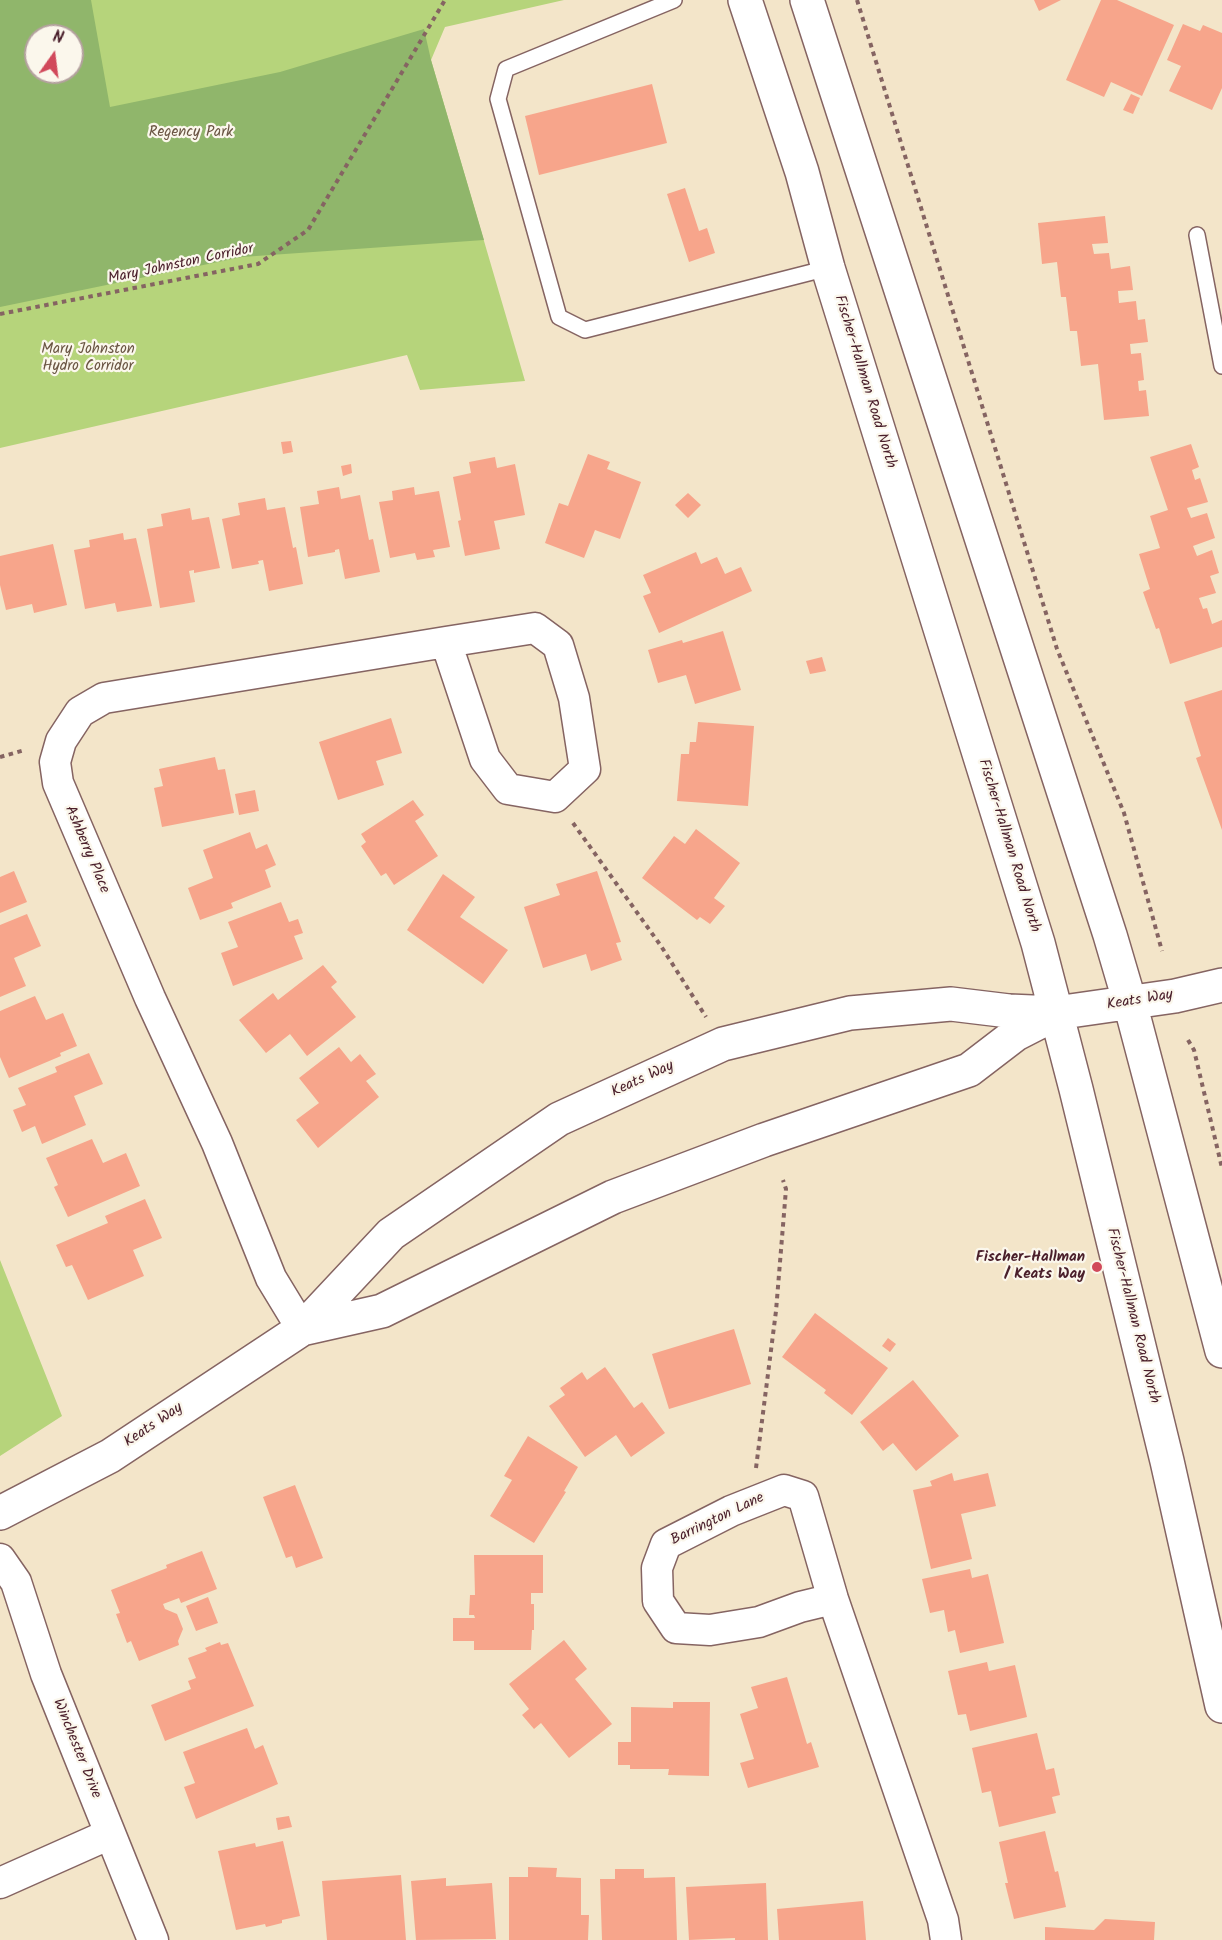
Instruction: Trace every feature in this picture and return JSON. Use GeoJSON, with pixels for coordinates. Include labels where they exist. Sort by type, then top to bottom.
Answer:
{"type":"FeatureCollection","features":[{"type":"Feature","properties":{"kind":"main road","name":"Fischer-Hallman Road North"},"geometry":{"type":"LineString","coordinates":[[745,0],[802,172],[828,268],[1034,931],[1167,1461],[1222,1706]]}},
{"type":"Feature","properties":{"kind":"main road"},"geometry":{"type":"LineString","coordinates":[[807,0],[1130,1003],[1222,1351]]}},
{"type":"Feature","properties":{"kind":"main road","name":"Keats Way"},"geometry":{"type":"LineString","coordinates":[[0,1513],[110,1456],[302,1329],[392,1234],[559,1119],[723,1044],[850,1012],[951,1004],[1009,1011],[1056,1013],[1175,996],[1222,985]]}},
{"type":"Feature","properties":{"kind":"main road","name":"Keats Way"},"geometry":{"type":"LineString","coordinates":[[302,1329],[382,1311],[613,1197],[764,1140],[969,1070],[1016,1034],[1056,1013]]}},
{"type":"Feature","properties":{"kind":"street","name":"Ashberry Place"},"geometry":{"type":"LineString","coordinates":[[302,1329],[271,1278],[217,1143],[150,999],[58,783],[55,762],[61,741],[80,712],[104,699],[535,628],[558,645],[574,698],[585,769],[555,797]]}},
{"type":"Feature","properties":{"kind":"street"},"geometry":{"type":"LineString","coordinates":[[446,642],[485,759],[508,789],[555,797]]}},
{"type":"Feature","properties":{"kind":"street","name":"Barrington Lane"},"geometry":{"type":"LineString","coordinates":[[832,1599],[800,1607],[759,1622],[710,1630],[676,1628],[658,1601],[657,1568],[666,1544],[751,1503],[784,1490],[803,1496],[832,1599],[943,1920],[946,1940]]}},
{"type":"Feature","properties":{"kind":"street","name":"Winchester Drive"},"geometry":{"type":"LineString","coordinates":[[0,1559],[16,1582],[46,1674],[153,1940]]}},
{"type":"Feature","properties":{"kind":"street"},"geometry":{"type":"LineString","coordinates":[[0,1883],[110,1834]]}},
{"type":"Feature","properties":{"kind":"lane"},"geometry":{"type":"LineString","coordinates":[[674,0],[506,69],[498,99],[558,317],[585,330],[828,268]]}},
{"type":"Feature","properties":{"kind":"lane"},"geometry":{"type":"LineString","coordinates":[[1197,236],[1222,366]]}},
{"type":"Feature","properties":{"kind":"path","name":"Mary Johnston Corridor"},"geometry":{"type":"LineString","coordinates":[[0,314],[258,264],[308,230],[445,0]]}},
{"type":"Feature","properties":{"kind":"path"},"geometry":{"type":"LineString","coordinates":[[857,0],[1057,649],[1124,813],[1162,951]]}},
{"type":"Feature","properties":{"kind":"path"},"geometry":{"type":"LineString","coordinates":[[555,797],[604,869],[662,946],[723,1044]]}},
{"type":"Feature","properties":{"kind":"path"},"geometry":{"type":"LineString","coordinates":[[1188,1040],[1194,1050],[1222,1168]]}},
{"type":"Feature","properties":{"kind":"path"},"geometry":{"type":"LineString","coordinates":[[751,1503],[776,1311],[786,1189],[783,1180]]}},
{"type":"Feature","properties":{"kind":"green space","name":"Regency Park"},"geometry":{"type":"Polygon","coordinates":[[[0,0],[564,0],[445,27],[431,60],[525,381],[420,390],[407,355],[0,448],[0,0]]]}},
{"type":"Feature","properties":{"kind":"green space","name":"Regency Park"},"geometry":{"type":"Polygon","coordinates":[[[0,0],[91,0],[110,107],[280,72],[424,29],[484,240],[242,257],[0,307],[0,0]]]}},
{"type":"Feature","properties":{"kind":"green space"},"geometry":{"type":"Polygon","coordinates":[[[0,1260],[62,1416],[0,1456],[0,1260]]]}},
{"type":"Feature","properties":{"kind":"building"},"geometry":{"type":"Polygon","coordinates":[[[1034,0],[1061,0],[1039,11],[1034,0]]]}},
{"type":"Feature","properties":{"kind":"building"},"geometry":{"type":"Polygon","coordinates":[[[1101,0],[1117,0],[1174,25],[1142,96],[1111,82],[1104,97],[1066,80],[1101,0]]]}},
{"type":"Feature","properties":{"kind":"building"},"geometry":{"type":"Polygon","coordinates":[[[1183,24],[1200,31],[1203,25],[1222,33],[1222,88],[1212,110],[1169,91],[1181,66],[1167,60],[1183,24]]]}},
{"type":"Feature","properties":{"kind":"building"},"geometry":{"type":"Polygon","coordinates":[[[652,84],[667,143],[539,175],[525,116],[652,84]]]}},
{"type":"Feature","properties":{"kind":"building"},"geometry":{"type":"Polygon","coordinates":[[[1131,94],[1140,98],[1133,114],[1123,110],[1131,94]]]}},
{"type":"Feature","properties":{"kind":"building"},"geometry":{"type":"Polygon","coordinates":[[[685,188],[699,231],[707,228],[715,253],[689,262],[667,194],[685,188]]]}},
{"type":"Feature","properties":{"kind":"building"},"geometry":{"type":"Polygon","coordinates":[[[1105,216],[1108,243],[1092,244],[1094,254],[1109,253],[1111,269],[1130,266],[1133,290],[1118,291],[1119,303],[1136,301],[1138,320],[1145,319],[1148,342],[1130,344],[1131,354],[1141,353],[1144,380],[1138,381],[1139,391],[1146,390],[1149,416],[1104,420],[1098,364],[1081,366],[1077,331],[1070,331],[1066,297],[1061,297],[1057,262],[1042,264],[1038,223],[1105,216]]]}},
{"type":"Feature","properties":{"kind":"building"},"geometry":{"type":"Polygon","coordinates":[[[291,441],[293,452],[283,454],[281,442],[291,441]]]}},
{"type":"Feature","properties":{"kind":"building"},"geometry":{"type":"Polygon","coordinates":[[[1191,444],[1199,467],[1192,470],[1195,480],[1200,478],[1208,502],[1187,508],[1191,518],[1207,513],[1215,538],[1193,546],[1197,556],[1212,550],[1219,573],[1210,576],[1216,593],[1199,598],[1203,609],[1207,608],[1212,624],[1222,620],[1222,647],[1170,664],[1159,628],[1156,629],[1143,592],[1150,589],[1139,554],[1160,548],[1150,516],[1168,510],[1150,457],[1191,444]]]}},
{"type":"Feature","properties":{"kind":"building"},"geometry":{"type":"Polygon","coordinates":[[[588,454],[610,462],[607,469],[641,482],[620,539],[595,530],[584,558],[545,543],[559,503],[568,506],[588,454]]]}},
{"type":"Feature","properties":{"kind":"building"},"geometry":{"type":"Polygon","coordinates":[[[495,457],[497,468],[515,464],[525,515],[494,521],[500,549],[465,556],[453,477],[471,473],[469,462],[495,457]]]}},
{"type":"Feature","properties":{"kind":"building"},"geometry":{"type":"Polygon","coordinates":[[[351,464],[352,473],[343,476],[341,466],[351,464]]]}},
{"type":"Feature","properties":{"kind":"building"},"geometry":{"type":"Polygon","coordinates":[[[339,487],[341,499],[360,495],[369,540],[373,539],[380,572],[345,579],[339,549],[335,552],[308,557],[300,507],[319,504],[317,491],[339,487]]]}},
{"type":"Feature","properties":{"kind":"building"},"geometry":{"type":"Polygon","coordinates":[[[414,487],[415,495],[439,491],[450,547],[433,550],[435,557],[417,560],[415,553],[390,558],[379,502],[393,500],[392,491],[414,487]]]}},
{"type":"Feature","properties":{"kind":"building"},"geometry":{"type":"Polygon","coordinates":[[[688,493],[701,505],[688,518],[675,505],[688,493]]]}},
{"type":"Feature","properties":{"kind":"building"},"geometry":{"type":"Polygon","coordinates":[[[265,498],[267,510],[285,507],[303,584],[269,591],[263,560],[258,561],[259,564],[232,569],[222,519],[240,515],[238,503],[265,498]]]}},
{"type":"Feature","properties":{"kind":"building"},"geometry":{"type":"Polygon","coordinates":[[[190,508],[192,520],[209,517],[220,568],[194,573],[194,570],[189,571],[195,602],[160,608],[147,529],[163,526],[161,514],[190,508]]]}},
{"type":"Feature","properties":{"kind":"building"},"geometry":{"type":"Polygon","coordinates":[[[123,533],[124,540],[136,538],[152,606],[117,612],[115,603],[85,609],[74,550],[90,547],[89,540],[123,533]]]}},
{"type":"Feature","properties":{"kind":"building"},"geometry":{"type":"Polygon","coordinates":[[[53,544],[67,605],[34,613],[32,604],[6,610],[0,585],[0,556],[53,544]]]}},
{"type":"Feature","properties":{"kind":"building"},"geometry":{"type":"Polygon","coordinates":[[[696,552],[701,564],[717,557],[725,574],[741,567],[752,591],[659,633],[643,596],[651,593],[643,575],[696,552]]]}},
{"type":"Feature","properties":{"kind":"building"},"geometry":{"type":"Polygon","coordinates":[[[723,631],[741,690],[695,704],[686,675],[658,683],[648,650],[682,640],[683,643],[723,631]]]}},
{"type":"Feature","properties":{"kind":"building"},"geometry":{"type":"Polygon","coordinates":[[[822,657],[826,671],[810,674],[806,661],[822,657]]]}},
{"type":"Feature","properties":{"kind":"building"},"geometry":{"type":"Polygon","coordinates":[[[1222,690],[1222,830],[1196,758],[1201,756],[1184,702],[1222,690]]]}},
{"type":"Feature","properties":{"kind":"building"},"geometry":{"type":"Polygon","coordinates":[[[391,718],[402,753],[376,761],[384,785],[338,800],[319,742],[391,718]]]}},
{"type":"Feature","properties":{"kind":"building"},"geometry":{"type":"Polygon","coordinates":[[[698,722],[754,726],[748,806],[677,801],[681,754],[689,754],[690,742],[696,742],[698,722]]]}},
{"type":"Feature","properties":{"kind":"building"},"geometry":{"type":"Polygon","coordinates":[[[215,757],[218,770],[225,769],[234,813],[162,827],[154,788],[163,786],[159,769],[215,757]]]}},
{"type":"Feature","properties":{"kind":"building"},"geometry":{"type":"Polygon","coordinates":[[[255,790],[259,811],[239,815],[235,794],[255,790]]]}},
{"type":"Feature","properties":{"kind":"building"},"geometry":{"type":"Polygon","coordinates":[[[413,800],[424,815],[415,821],[438,856],[394,885],[386,873],[381,876],[361,846],[366,842],[361,834],[413,800]]]}},
{"type":"Feature","properties":{"kind":"building"},"geometry":{"type":"Polygon","coordinates":[[[696,829],[740,863],[714,898],[725,906],[710,924],[700,917],[697,920],[642,878],[674,836],[685,844],[696,829]]]}},
{"type":"Feature","properties":{"kind":"building"},"geometry":{"type":"Polygon","coordinates":[[[250,832],[256,849],[267,844],[276,865],[265,870],[271,887],[231,903],[233,908],[200,920],[188,888],[213,878],[203,850],[250,832]]]}},
{"type":"Feature","properties":{"kind":"building"},"geometry":{"type":"Polygon","coordinates":[[[14,871],[27,902],[0,913],[0,877],[14,871]]]}},
{"type":"Feature","properties":{"kind":"building"},"geometry":{"type":"Polygon","coordinates":[[[597,871],[621,942],[616,943],[622,960],[591,971],[586,954],[543,968],[524,907],[560,895],[556,884],[597,871]]]}},
{"type":"Feature","properties":{"kind":"building"},"geometry":{"type":"Polygon","coordinates":[[[443,874],[475,897],[460,917],[508,950],[483,984],[407,930],[443,874]]]}},
{"type":"Feature","properties":{"kind":"building"},"geometry":{"type":"Polygon","coordinates":[[[281,902],[289,922],[298,919],[303,933],[294,936],[303,959],[233,986],[221,953],[238,947],[228,922],[281,902]]]}},
{"type":"Feature","properties":{"kind":"building"},"geometry":{"type":"Polygon","coordinates":[[[27,914],[41,946],[14,958],[26,986],[0,997],[0,925],[27,914]]]}},
{"type":"Feature","properties":{"kind":"building"},"geometry":{"type":"Polygon","coordinates":[[[323,965],[337,982],[331,987],[356,1017],[307,1056],[290,1034],[266,1053],[239,1020],[273,993],[278,1000],[323,965]]]}},
{"type":"Feature","properties":{"kind":"building"},"geometry":{"type":"Polygon","coordinates":[[[35,996],[46,1020],[63,1013],[77,1046],[60,1053],[61,1056],[9,1078],[0,1057],[0,1011],[35,996]]]}},
{"type":"Feature","properties":{"kind":"building"},"geometry":{"type":"Polygon","coordinates":[[[339,1047],[351,1062],[360,1054],[376,1074],[366,1081],[379,1097],[318,1148],[296,1120],[319,1103],[299,1078],[339,1047]]]}},
{"type":"Feature","properties":{"kind":"building"},"geometry":{"type":"Polygon","coordinates":[[[89,1053],[103,1084],[74,1096],[86,1125],[42,1144],[35,1126],[22,1132],[13,1110],[26,1105],[18,1088],[57,1072],[55,1067],[89,1053]]]}},
{"type":"Feature","properties":{"kind":"building"},"geometry":{"type":"Polygon","coordinates":[[[92,1139],[103,1163],[126,1153],[140,1186],[68,1217],[54,1187],[58,1185],[46,1158],[92,1139]]]}},
{"type":"Feature","properties":{"kind":"building"},"geometry":{"type":"Polygon","coordinates":[[[145,1199],[162,1238],[133,1250],[144,1276],[88,1300],[72,1265],[66,1267],[56,1245],[108,1223],[105,1216],[145,1199]]]}},
{"type":"Feature","properties":{"kind":"building"},"geometry":{"type":"Polygon","coordinates":[[[815,1313],[888,1368],[852,1415],[824,1393],[826,1390],[782,1357],[815,1313]]]}},
{"type":"Feature","properties":{"kind":"building"},"geometry":{"type":"Polygon","coordinates":[[[734,1329],[751,1384],[669,1409],[652,1354],[734,1329]]]}},
{"type":"Feature","properties":{"kind":"building"},"geometry":{"type":"Polygon","coordinates":[[[888,1338],[896,1344],[890,1352],[882,1346],[888,1338]]]}},
{"type":"Feature","properties":{"kind":"building"},"geometry":{"type":"Polygon","coordinates":[[[605,1367],[634,1408],[642,1402],[665,1433],[631,1457],[616,1435],[585,1457],[549,1406],[565,1395],[560,1388],[582,1372],[587,1380],[605,1367]]]}},
{"type":"Feature","properties":{"kind":"building"},"geometry":{"type":"Polygon","coordinates":[[[913,1380],[959,1436],[916,1471],[893,1443],[883,1451],[860,1422],[913,1380]]]}},
{"type":"Feature","properties":{"kind":"building"},"geometry":{"type":"Polygon","coordinates":[[[528,1436],[578,1467],[564,1491],[566,1492],[534,1543],[490,1516],[512,1480],[504,1476],[528,1436]]]}},
{"type":"Feature","properties":{"kind":"building"},"geometry":{"type":"Polygon","coordinates":[[[952,1473],[954,1481],[988,1473],[996,1506],[961,1514],[972,1559],[931,1569],[913,1490],[932,1486],[930,1481],[952,1473]]]}},
{"type":"Feature","properties":{"kind":"building"},"geometry":{"type":"Polygon","coordinates":[[[295,1485],[323,1558],[296,1568],[292,1556],[286,1558],[263,1497],[295,1485]]]}},
{"type":"Feature","properties":{"kind":"building"},"geometry":{"type":"Polygon","coordinates":[[[202,1551],[217,1589],[181,1603],[179,1598],[163,1604],[165,1609],[177,1614],[183,1629],[178,1641],[179,1645],[139,1661],[131,1641],[127,1643],[116,1614],[120,1613],[111,1590],[167,1568],[166,1565],[202,1551]]]}},
{"type":"Feature","properties":{"kind":"building"},"geometry":{"type":"Polygon","coordinates":[[[474,1555],[543,1555],[543,1593],[531,1593],[531,1604],[534,1604],[534,1630],[532,1630],[531,1650],[474,1650],[474,1641],[453,1641],[453,1618],[475,1618],[474,1615],[469,1615],[470,1595],[475,1595],[474,1555]]]}},
{"type":"Feature","properties":{"kind":"building"},"geometry":{"type":"Polygon","coordinates":[[[970,1569],[972,1578],[988,1574],[1004,1643],[960,1653],[955,1630],[948,1632],[944,1610],[930,1613],[922,1579],[970,1569]]]}},
{"type":"Feature","properties":{"kind":"building"},"geometry":{"type":"Polygon","coordinates":[[[208,1597],[218,1623],[196,1631],[186,1606],[208,1597]]]}},
{"type":"Feature","properties":{"kind":"building"},"geometry":{"type":"Polygon","coordinates":[[[564,1640],[587,1669],[575,1679],[612,1724],[569,1758],[541,1723],[534,1729],[522,1715],[529,1709],[509,1684],[564,1640]]]}},
{"type":"Feature","properties":{"kind":"building"},"geometry":{"type":"Polygon","coordinates":[[[220,1642],[221,1645],[228,1643],[254,1706],[165,1741],[151,1705],[191,1689],[188,1681],[196,1678],[188,1658],[207,1651],[205,1648],[220,1642]]]}},
{"type":"Feature","properties":{"kind":"building"},"geometry":{"type":"Polygon","coordinates":[[[987,1662],[989,1671],[1015,1665],[1027,1717],[970,1731],[966,1714],[958,1715],[948,1671],[987,1662]]]}},
{"type":"Feature","properties":{"kind":"building"},"geometry":{"type":"Polygon","coordinates":[[[787,1677],[807,1744],[811,1742],[819,1767],[748,1788],[740,1763],[754,1759],[740,1714],[758,1708],[751,1687],[787,1677]]]}},
{"type":"Feature","properties":{"kind":"building"},"geometry":{"type":"Polygon","coordinates":[[[673,1702],[710,1702],[709,1776],[668,1775],[669,1769],[630,1769],[630,1765],[618,1765],[618,1742],[631,1742],[631,1707],[673,1708],[673,1702]]]}},
{"type":"Feature","properties":{"kind":"building"},"geometry":{"type":"Polygon","coordinates":[[[247,1728],[255,1749],[263,1745],[278,1784],[196,1819],[184,1787],[195,1783],[183,1752],[247,1728]]]}},
{"type":"Feature","properties":{"kind":"building"},"geometry":{"type":"Polygon","coordinates":[[[1037,1733],[1046,1770],[1054,1768],[1060,1795],[1052,1797],[1056,1813],[999,1827],[991,1791],[982,1793],[972,1748],[1037,1733]]]}},
{"type":"Feature","properties":{"kind":"building"},"geometry":{"type":"Polygon","coordinates":[[[289,1816],[292,1827],[278,1830],[276,1818],[289,1816]]]}},
{"type":"Feature","properties":{"kind":"building"},"geometry":{"type":"Polygon","coordinates":[[[1045,1831],[1055,1872],[1058,1871],[1066,1907],[1014,1919],[1005,1883],[1008,1883],[999,1842],[1045,1831]]]}},
{"type":"Feature","properties":{"kind":"building"},"geometry":{"type":"Polygon","coordinates":[[[283,1841],[300,1916],[266,1927],[265,1924],[236,1930],[218,1851],[255,1843],[256,1847],[283,1841]]]}},
{"type":"Feature","properties":{"kind":"building"},"geometry":{"type":"Polygon","coordinates":[[[528,1867],[557,1868],[556,1877],[581,1878],[581,1915],[589,1915],[588,1940],[509,1940],[509,1877],[528,1877],[528,1867]]]}},
{"type":"Feature","properties":{"kind":"building"},"geometry":{"type":"Polygon","coordinates":[[[615,1869],[644,1869],[644,1878],[675,1877],[677,1940],[602,1940],[600,1879],[615,1879],[615,1869]]]}},
{"type":"Feature","properties":{"kind":"building"},"geometry":{"type":"Polygon","coordinates":[[[401,1875],[406,1940],[327,1940],[322,1881],[401,1875]]]}},
{"type":"Feature","properties":{"kind":"building"},"geometry":{"type":"Polygon","coordinates":[[[446,1878],[446,1886],[492,1883],[496,1939],[416,1940],[411,1881],[446,1878]]]}},
{"type":"Feature","properties":{"kind":"building"},"geometry":{"type":"Polygon","coordinates":[[[766,1883],[768,1940],[735,1940],[735,1938],[689,1940],[686,1887],[766,1883]]]}},
{"type":"Feature","properties":{"kind":"building"},"geometry":{"type":"Polygon","coordinates":[[[863,1901],[866,1940],[779,1940],[777,1909],[863,1901]]]}},
{"type":"Feature","properties":{"kind":"building"},"geometry":{"type":"Polygon","coordinates":[[[1105,1919],[1155,1922],[1154,1940],[1045,1940],[1045,1927],[1094,1930],[1105,1919]]]}},
{"type":"Feature","properties":{"kind":"place","name":"Fischer-Hallman / Keats Way"},"geometry":{"type":"Point","coordinates":[1097,1267]}},
{"type":"Feature","properties":{"kind":"park label","name":"Mary Johnston Hydro Corridor"},"geometry":{"type":"Point","coordinates":[88,358]}}]}
